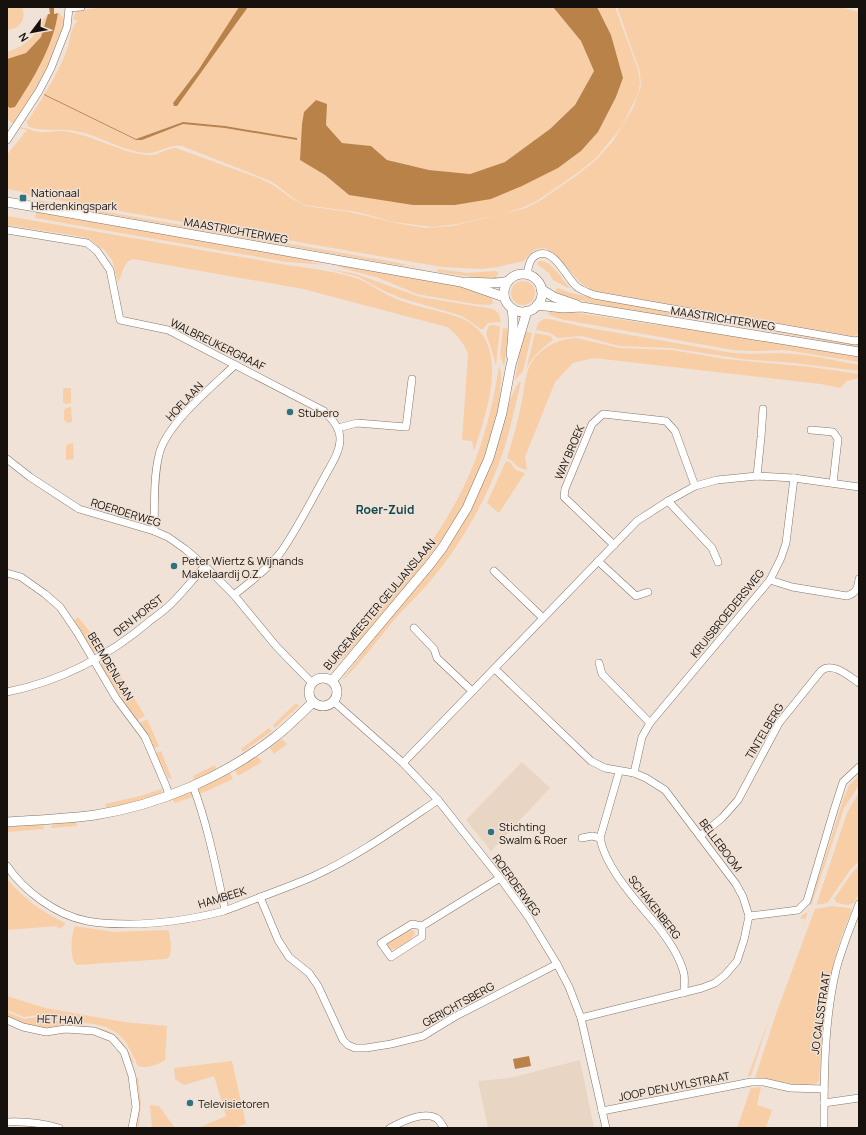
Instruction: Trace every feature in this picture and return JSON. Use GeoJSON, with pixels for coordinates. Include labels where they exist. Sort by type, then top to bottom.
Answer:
{"type":"FeatureCollection","features":[{"type":"Feature","properties":{"kind":"main road","name":"MAASTRICHTERWEG"},"geometry":{"type":"LineString","coordinates":[[7,202],[461,282],[482,282],[495,284],[508,281]]}},
{"type":"Feature","properties":{"kind":"main road"},"geometry":{"type":"LineString","coordinates":[[527,274],[535,279],[541,289],[541,297],[537,305],[527,311],[520,312],[512,309],[506,302],[504,297],[504,288],[508,281],[516,275],[527,274]]}},
{"type":"Feature","properties":{"kind":"main road","name":"MAASTRICHTERWEG"},"geometry":{"type":"LineString","coordinates":[[461,282],[480,290],[493,292],[504,297]]}},
{"type":"Feature","properties":{"kind":"main road","name":"MAASTRICHTERWEG"},"geometry":{"type":"LineString","coordinates":[[541,289],[554,297],[582,307],[859,352]]}},
{"type":"Feature","properties":{"kind":"main road","name":"MAASTRICHTERWEG"},"geometry":{"type":"LineString","coordinates":[[537,305],[563,308],[582,307]]}},
{"type":"Feature","properties":{"kind":"main road","name":"BURGEMEESTER GEULJANSLAAN"},"geometry":{"type":"LineString","coordinates":[[511,365],[514,322],[512,309]]}},
{"type":"Feature","properties":{"kind":"main road","name":"BURGEMEESTER GEULJANSLAAN"},"geometry":{"type":"LineString","coordinates":[[332,681],[443,547],[467,508],[485,469],[495,442],[511,365],[527,311]]}},
{"type":"Feature","properties":{"kind":"main road"},"geometry":{"type":"LineString","coordinates":[[320,678],[325,678],[332,681],[336,686],[337,691],[333,701],[324,706],[318,705],[309,694],[312,683],[320,678]]}},
{"type":"Feature","properties":{"kind":"main road"},"geometry":{"type":"LineString","coordinates":[[7,822],[94,815],[130,808],[193,786],[216,775],[250,755],[275,737],[314,702]]}},
{"type":"Feature","properties":{"kind":"street"},"geometry":{"type":"LineString","coordinates":[[7,140],[39,91],[51,68],[67,27],[69,8],[81,7]]}},
{"type":"Feature","properties":{"kind":"street","name":"WALBREUKERGRAAF"},"geometry":{"type":"LineString","coordinates":[[7,230],[87,243],[97,250],[110,270],[120,320],[168,330],[324,411],[333,419],[338,428]]}},
{"type":"Feature","properties":{"kind":"street"},"geometry":{"type":"LineString","coordinates":[[527,274],[532,258],[537,255],[544,254],[557,262],[575,286],[594,294],[855,341],[859,340]]}},
{"type":"Feature","properties":{"kind":"street","name":"HOFLAAN"},"geometry":{"type":"LineString","coordinates":[[154,531],[156,472],[159,453],[163,442],[184,414],[235,365]]}},
{"type":"Feature","properties":{"kind":"street"},"geometry":{"type":"LineString","coordinates":[[234,595],[262,571],[280,552],[304,514],[337,452],[340,439],[338,428],[357,423],[406,427],[412,379]]}},
{"type":"Feature","properties":{"kind":"street"},"geometry":{"type":"LineString","coordinates":[[756,476],[763,409]]}},
{"type":"Feature","properties":{"kind":"street","name":"WAY BROEK"},"geometry":{"type":"LineString","coordinates":[[614,545],[564,497],[565,490],[592,424],[604,414],[666,421],[675,431],[695,486]]}},
{"type":"Feature","properties":{"kind":"street"},"geometry":{"type":"LineString","coordinates":[[811,430],[833,432],[838,439],[833,482]]}},
{"type":"Feature","properties":{"kind":"street","name":"ROERDERWEG"},"geometry":{"type":"LineString","coordinates":[[7,459],[30,477],[79,509],[154,531],[168,537],[185,549],[205,566],[234,595],[276,646],[312,683]]}},
{"type":"Feature","properties":{"kind":"street"},"geometry":{"type":"LineString","coordinates":[[403,763],[637,521],[668,501],[695,486],[717,480],[756,476],[794,478],[859,486]]}},
{"type":"Feature","properties":{"kind":"street","name":"KRUISBROEDERSWEG"},"geometry":{"type":"LineString","coordinates":[[634,773],[642,737],[650,723],[770,580],[781,558],[786,543],[794,478]]}},
{"type":"Feature","properties":{"kind":"street"},"geometry":{"type":"LineString","coordinates":[[668,501],[712,548],[718,562]]}},
{"type":"Feature","properties":{"kind":"street"},"geometry":{"type":"LineString","coordinates":[[598,561],[636,596],[648,592]]}},
{"type":"Feature","properties":{"kind":"street","name":"DEN HORST"},"geometry":{"type":"LineString","coordinates":[[7,692],[42,684],[62,677],[94,661],[132,636],[172,603],[205,566]]}},
{"type":"Feature","properties":{"kind":"street"},"geometry":{"type":"LineString","coordinates":[[494,571],[543,618]]}},
{"type":"Feature","properties":{"kind":"street","name":"BEEMDENLAAN"},"geometry":{"type":"LineString","coordinates":[[7,573],[21,577],[60,607],[77,632],[116,698],[145,737],[169,795]]}},
{"type":"Feature","properties":{"kind":"street"},"geometry":{"type":"LineString","coordinates":[[770,580],[792,587],[847,596],[853,594],[858,588],[859,579]]}},
{"type":"Feature","properties":{"kind":"street"},"geometry":{"type":"LineString","coordinates":[[414,628],[434,649],[437,658],[472,691]]}},
{"type":"Feature","properties":{"kind":"street"},"geometry":{"type":"LineString","coordinates":[[599,663],[602,674],[650,723]]}},
{"type":"Feature","properties":{"kind":"street","name":"TINTELBERG"},"geometry":{"type":"LineString","coordinates":[[700,836],[722,818],[738,800],[779,722],[821,671],[826,667],[832,667],[859,683]]}},
{"type":"Feature","properties":{"kind":"street","name":"BELLEBOOM"},"geometry":{"type":"LineString","coordinates":[[494,669],[591,760],[605,768],[619,772],[634,773],[646,778],[665,790],[736,884],[743,897],[749,916],[744,940],[737,961],[729,971],[715,983],[684,993],[581,1018]]}},
{"type":"Feature","properties":{"kind":"street","name":"ROERDERWEG"},"geometry":{"type":"LineString","coordinates":[[333,701],[403,763],[438,800],[500,878],[529,918],[569,987],[581,1018],[606,1128]]}},
{"type":"Feature","properties":{"kind":"street"},"geometry":{"type":"LineString","coordinates":[[749,916],[798,910],[807,901],[843,782],[859,767]]}},
{"type":"Feature","properties":{"kind":"street"},"geometry":{"type":"LineString","coordinates":[[582,838],[592,836],[600,838],[619,772]]}},
{"type":"Feature","properties":{"kind":"street"},"geometry":{"type":"LineString","coordinates":[[193,786],[214,854],[225,910]]}},
{"type":"Feature","properties":{"kind":"street","name":"HAMBEEK"},"geometry":{"type":"LineString","coordinates":[[7,866],[25,887],[44,903],[71,916],[86,921],[108,924],[144,924],[176,921],[225,910],[308,879],[380,840],[438,800]]}},
{"type":"Feature","properties":{"kind":"street","name":"SCHAKENBERG"},"geometry":{"type":"LineString","coordinates":[[600,838],[610,867],[677,954],[684,974],[684,993]]}},
{"type":"Feature","properties":{"kind":"street"},"geometry":{"type":"LineString","coordinates":[[422,926],[422,937],[391,957],[381,943],[412,924],[422,926],[500,878]]}},
{"type":"Feature","properties":{"kind":"street","name":"GERICHTSBERG"},"geometry":{"type":"LineString","coordinates":[[260,897],[282,946],[289,957],[309,973],[318,986],[343,1040],[348,1045],[355,1048],[366,1048],[391,1044],[424,1036],[456,1016],[556,964]]}},
{"type":"Feature","properties":{"kind":"street","name":"JO CALSSTRAAT"},"geometry":{"type":"LineString","coordinates":[[824,1128],[825,1051],[829,1011],[836,970],[859,904]]}},
{"type":"Feature","properties":{"kind":"street","name":"HET HAM"},"geometry":{"type":"LineString","coordinates":[[7,1020],[23,1027],[46,1032],[64,1030],[94,1031],[112,1038],[124,1052],[132,1076],[136,1107],[132,1128]]}},
{"type":"Feature","properties":{"kind":"street","name":"JOOP DEN UYLSTRAAT"},"geometry":{"type":"LineString","coordinates":[[602,1111],[751,1082],[764,1082],[790,1088],[824,1089]]}},
{"type":"Feature","properties":{"kind":"street"},"geometry":{"type":"LineString","coordinates":[[824,1103],[859,1098]]}},
{"type":"Feature","properties":{"kind":"street"},"geometry":{"type":"LineString","coordinates":[[390,1128],[412,1118],[429,1116],[438,1118],[444,1128]]}},
{"type":"Feature","properties":{"kind":"street"},"geometry":{"type":"LineString","coordinates":[[7,1122],[21,1121],[45,1124],[59,1128]]}},
{"type":"Feature","properties":{"kind":"shaded area"},"geometry":{"type":"Polygon","coordinates":[[[7,7],[22,7],[24,16],[21,23],[16,28],[7,30],[7,7]]]}},
{"type":"Feature","properties":{"kind":"shaded area"},"geometry":{"type":"Polygon","coordinates":[[[49,7],[54,7],[54,14],[58,13],[52,38],[29,85],[15,107],[10,108],[7,106],[7,59],[26,53],[41,37],[48,14],[50,14],[49,7]]]}},
{"type":"Feature","properties":{"kind":"shaded area"},"geometry":{"type":"Polygon","coordinates":[[[109,7],[239,7],[199,69],[173,103],[176,107],[248,7],[553,7],[581,41],[594,71],[575,105],[550,129],[505,162],[470,174],[429,170],[387,160],[371,146],[342,143],[326,125],[300,160],[325,175],[349,195],[522,186],[558,168],[581,151],[598,132],[616,97],[623,78],[611,35],[597,7],[615,7],[638,70],[640,83],[638,94],[623,124],[596,158],[537,201],[506,213],[457,224],[432,227],[394,222],[357,212],[305,205],[268,180],[182,146],[172,146],[151,153],[137,152],[84,133],[69,130],[29,127],[25,118],[28,121],[44,95],[133,139],[142,140],[183,124],[297,138],[225,126],[183,122],[136,139],[44,94],[66,53],[72,29],[78,21],[73,19],[76,12],[79,10],[109,7]]]}},
{"type":"Feature","properties":{"kind":"shaded area"},"geometry":{"type":"Polygon","coordinates":[[[239,7],[248,7],[177,106],[174,106],[173,103],[199,69],[239,7]]]}},
{"type":"Feature","properties":{"kind":"shaded area"},"geometry":{"type":"Polygon","coordinates":[[[553,7],[597,7],[611,35],[623,78],[616,97],[598,132],[581,151],[558,168],[522,186],[491,199],[455,205],[413,205],[349,195],[325,175],[300,160],[304,112],[316,100],[327,104],[326,125],[342,143],[371,146],[387,160],[429,170],[470,174],[505,162],[550,129],[575,105],[594,71],[581,41],[553,7]]]}},
{"type":"Feature","properties":{"kind":"shaded area"},"geometry":{"type":"Polygon","coordinates":[[[617,7],[840,7],[859,12],[858,335],[851,336],[595,291],[581,283],[554,253],[547,249],[540,249],[532,252],[524,261],[497,267],[482,269],[442,267],[22,194],[23,192],[7,189],[7,155],[27,130],[18,128],[19,127],[37,132],[64,131],[73,133],[139,154],[154,155],[168,149],[176,148],[259,178],[306,206],[350,212],[401,224],[426,228],[452,226],[526,208],[538,202],[576,176],[597,159],[613,141],[633,108],[641,87],[640,72],[617,7]]]}},
{"type":"Feature","properties":{"kind":"shaded area"},"geometry":{"type":"Polygon","coordinates":[[[58,13],[65,17],[62,32],[52,60],[14,124],[7,119],[7,106],[10,108],[15,107],[35,73],[47,50],[58,13]]]}},
{"type":"Feature","properties":{"kind":"shaded area"},"geometry":{"type":"Polygon","coordinates":[[[48,14],[41,37],[26,53],[7,59],[7,52],[28,41],[34,35],[48,14]]]}},
{"type":"Feature","properties":{"kind":"shaded area"},"geometry":{"type":"Polygon","coordinates":[[[44,94],[136,139],[183,122],[225,126],[297,138],[297,140],[225,128],[183,124],[142,140],[136,140],[44,94]]]}},
{"type":"Feature","properties":{"kind":"shaded area"},"geometry":{"type":"Polygon","coordinates":[[[38,200],[394,262],[425,269],[38,202],[38,200]]]}},
{"type":"Feature","properties":{"kind":"shaded area"},"geometry":{"type":"Polygon","coordinates":[[[36,212],[311,260],[311,262],[326,265],[287,262],[35,218],[36,212]]]}},
{"type":"Feature","properties":{"kind":"shaded area"},"geometry":{"type":"Polygon","coordinates":[[[7,216],[315,269],[353,277],[399,300],[463,319],[478,330],[488,344],[492,361],[492,379],[489,399],[474,451],[472,441],[462,440],[468,354],[454,332],[447,327],[303,289],[133,259],[125,266],[118,282],[112,260],[103,248],[101,249],[91,240],[83,237],[7,225],[7,216]]]}},
{"type":"Feature","properties":{"kind":"shaded area"},"geometry":{"type":"Polygon","coordinates":[[[539,261],[552,267],[570,287],[568,288],[553,280],[549,273],[537,264],[539,261]]]}},
{"type":"Feature","properties":{"kind":"shaded area"},"geometry":{"type":"Polygon","coordinates":[[[339,265],[457,286],[491,294],[493,303],[489,305],[474,304],[417,294],[379,278],[339,267],[339,265]]]}},
{"type":"Feature","properties":{"kind":"shaded area"},"geometry":{"type":"Polygon","coordinates":[[[329,269],[356,274],[420,297],[493,309],[499,314],[501,322],[488,323],[483,329],[481,329],[462,316],[401,298],[384,291],[359,277],[329,269]]]}},
{"type":"Feature","properties":{"kind":"shaded area"},"geometry":{"type":"Polygon","coordinates":[[[438,269],[467,273],[495,271],[498,272],[498,274],[494,280],[437,272],[438,269]]]}},
{"type":"Feature","properties":{"kind":"shaded area"},"geometry":{"type":"Polygon","coordinates":[[[523,281],[532,284],[535,293],[532,302],[523,305],[514,302],[511,293],[514,284],[523,281]]]}},
{"type":"Feature","properties":{"kind":"shaded area"},"geometry":{"type":"Polygon","coordinates":[[[559,288],[567,292],[597,299],[859,345],[859,347],[707,320],[651,314],[611,307],[555,295],[556,289],[559,288]]]}},
{"type":"Feature","properties":{"kind":"shaded area"},"geometry":{"type":"Polygon","coordinates":[[[551,309],[657,325],[710,331],[859,357],[859,362],[786,350],[733,350],[565,320],[549,315],[548,314],[551,309]]]}},
{"type":"Feature","properties":{"kind":"shaded area"},"geometry":{"type":"Polygon","coordinates":[[[544,319],[733,353],[787,353],[819,357],[859,365],[859,371],[794,363],[742,359],[671,348],[619,346],[582,336],[558,338],[550,333],[536,330],[538,323],[544,319]]]}},
{"type":"Feature","properties":{"kind":"shaded area"},"geometry":{"type":"Polygon","coordinates":[[[490,325],[500,327],[496,366],[486,334],[490,325]]]}},
{"type":"Feature","properties":{"kind":"shaded area"},"geometry":{"type":"Polygon","coordinates":[[[503,328],[510,329],[504,366],[500,356],[503,328]]]}},
{"type":"Feature","properties":{"kind":"shaded area"},"geometry":{"type":"Polygon","coordinates":[[[523,331],[532,333],[523,371],[515,380],[523,331]]]}},
{"type":"Feature","properties":{"kind":"shaded area"},"geometry":{"type":"Polygon","coordinates":[[[535,333],[551,336],[553,340],[534,357],[526,370],[535,333]]]}},
{"type":"Feature","properties":{"kind":"shaded area"},"geometry":{"type":"Polygon","coordinates":[[[576,338],[620,348],[672,350],[725,359],[811,367],[859,374],[859,378],[847,381],[840,388],[821,384],[594,358],[573,363],[555,382],[525,457],[527,470],[519,468],[507,458],[517,423],[528,369],[538,354],[544,349],[556,342],[576,338]]]}},
{"type":"Feature","properties":{"kind":"shaded area"},"geometry":{"type":"Polygon","coordinates":[[[499,366],[501,377],[499,397],[500,404],[483,459],[462,507],[434,551],[360,640],[350,651],[348,650],[349,652],[334,667],[330,664],[354,633],[358,636],[362,631],[361,630],[358,633],[355,631],[418,560],[435,537],[449,514],[472,468],[481,444],[499,366]]]}},
{"type":"Feature","properties":{"kind":"shaded area"},"geometry":{"type":"Polygon","coordinates":[[[519,382],[521,382],[502,455],[474,518],[456,547],[431,580],[393,621],[351,672],[343,679],[357,660],[358,661],[368,643],[473,503],[494,457],[510,400],[519,382]]]}},
{"type":"Feature","properties":{"kind":"shaded area"},"geometry":{"type":"Polygon","coordinates":[[[64,388],[71,388],[71,403],[66,404],[63,402],[64,388]]]}},
{"type":"Feature","properties":{"kind":"shaded area"},"geometry":{"type":"Polygon","coordinates":[[[71,407],[72,422],[67,423],[64,420],[64,410],[71,407]]]}},
{"type":"Feature","properties":{"kind":"shaded area"},"geometry":{"type":"Polygon","coordinates":[[[73,443],[74,459],[66,460],[66,446],[73,443]]]}},
{"type":"Feature","properties":{"kind":"shaded area"},"geometry":{"type":"Polygon","coordinates":[[[506,461],[510,462],[516,470],[525,473],[499,513],[487,503],[506,461]]]}},
{"type":"Feature","properties":{"kind":"shaded area"},"geometry":{"type":"Polygon","coordinates":[[[78,617],[102,647],[92,653],[74,621],[78,617]]]}},
{"type":"Feature","properties":{"kind":"shaded area"},"geometry":{"type":"Polygon","coordinates":[[[110,660],[129,689],[118,696],[100,665],[110,660]]]}},
{"type":"Feature","properties":{"kind":"shaded area"},"geometry":{"type":"Polygon","coordinates":[[[131,693],[145,716],[137,720],[120,699],[131,693]]]}},
{"type":"Feature","properties":{"kind":"shaded area"},"geometry":{"type":"Polygon","coordinates":[[[296,703],[299,706],[275,728],[273,725],[296,703]]]}},
{"type":"Feature","properties":{"kind":"shaded area"},"geometry":{"type":"Polygon","coordinates":[[[147,719],[159,746],[154,748],[140,725],[140,723],[147,719]]]}},
{"type":"Feature","properties":{"kind":"shaded area"},"geometry":{"type":"Polygon","coordinates":[[[269,728],[272,731],[243,752],[241,749],[269,728]]]}},
{"type":"Feature","properties":{"kind":"shaded area"},"geometry":{"type":"Polygon","coordinates":[[[282,739],[287,744],[274,754],[270,748],[282,739]]]}},
{"type":"Feature","properties":{"kind":"shaded area"},"geometry":{"type":"Polygon","coordinates":[[[161,751],[172,779],[168,778],[156,753],[161,751]]]}},
{"type":"Feature","properties":{"kind":"shaded area"},"geometry":{"type":"Polygon","coordinates":[[[257,756],[262,762],[238,776],[235,770],[257,756]]]}},
{"type":"Feature","properties":{"kind":"shaded area"},"geometry":{"type":"Polygon","coordinates":[[[522,762],[550,788],[491,851],[466,820],[522,762]]]}},
{"type":"Feature","properties":{"kind":"shaded area"},"geometry":{"type":"Polygon","coordinates":[[[215,765],[216,769],[194,780],[193,776],[215,765]]]}},
{"type":"Feature","properties":{"kind":"shaded area"},"geometry":{"type":"Polygon","coordinates":[[[230,773],[233,779],[200,794],[198,789],[230,773]]]}},
{"type":"Feature","properties":{"kind":"shaded area"},"geometry":{"type":"Polygon","coordinates":[[[859,775],[859,785],[844,808],[811,906],[810,905],[844,797],[849,786],[859,775]]]}},
{"type":"Feature","properties":{"kind":"shaded area"},"geometry":{"type":"Polygon","coordinates":[[[161,789],[162,792],[159,794],[123,805],[106,808],[105,804],[144,795],[161,789]]]}},
{"type":"Feature","properties":{"kind":"shaded area"},"geometry":{"type":"Polygon","coordinates":[[[192,791],[192,797],[175,803],[172,799],[192,791]]]}},
{"type":"Feature","properties":{"kind":"shaded area"},"geometry":{"type":"Polygon","coordinates":[[[859,792],[859,861],[850,870],[828,902],[817,905],[847,813],[859,792]]]}},
{"type":"Feature","properties":{"kind":"shaded area"},"geometry":{"type":"Polygon","coordinates":[[[76,821],[77,826],[51,828],[52,824],[76,821]]]}},
{"type":"Feature","properties":{"kind":"shaded area"},"geometry":{"type":"Polygon","coordinates":[[[43,824],[44,829],[7,832],[7,827],[43,824]]]}},
{"type":"Feature","properties":{"kind":"shaded area"},"geometry":{"type":"Polygon","coordinates":[[[859,866],[859,893],[854,903],[848,905],[837,903],[834,899],[852,873],[859,866]]]}},
{"type":"Feature","properties":{"kind":"shaded area"},"geometry":{"type":"Polygon","coordinates":[[[7,879],[20,893],[34,904],[65,923],[64,926],[58,929],[57,926],[7,930],[7,879]]]}},
{"type":"Feature","properties":{"kind":"shaded area"},"geometry":{"type":"Polygon","coordinates":[[[832,906],[849,908],[852,910],[834,961],[833,976],[829,978],[824,1003],[827,1006],[824,1020],[819,1081],[814,1084],[807,1085],[755,1078],[777,1011],[815,909],[832,906]]]}},
{"type":"Feature","properties":{"kind":"shaded area"},"geometry":{"type":"Polygon","coordinates":[[[808,912],[805,919],[801,919],[801,916],[808,912]]]}},
{"type":"Feature","properties":{"kind":"shaded area"},"geometry":{"type":"Polygon","coordinates":[[[75,926],[114,932],[169,931],[171,945],[170,956],[166,959],[77,965],[74,962],[72,953],[72,941],[75,926]]]}},
{"type":"Feature","properties":{"kind":"shaded area"},"geometry":{"type":"Polygon","coordinates":[[[409,930],[413,930],[415,934],[409,941],[400,947],[388,950],[385,945],[391,939],[409,930]]]}},
{"type":"Feature","properties":{"kind":"shaded area"},"geometry":{"type":"Polygon","coordinates":[[[7,996],[45,1008],[124,1022],[167,1026],[165,1060],[152,1066],[138,1066],[126,1042],[117,1033],[106,1027],[61,1018],[46,1022],[38,1015],[24,1017],[7,1010],[7,996]]]}},
{"type":"Feature","properties":{"kind":"shaded area"},"geometry":{"type":"Polygon","coordinates":[[[7,1012],[24,1019],[38,1017],[46,1024],[61,1020],[76,1025],[106,1030],[112,1033],[124,1044],[134,1063],[132,1063],[126,1051],[116,1039],[68,1027],[46,1028],[29,1025],[7,1018],[7,1012]]]}},
{"type":"Feature","properties":{"kind":"shaded area"},"geometry":{"type":"Polygon","coordinates":[[[769,1019],[751,1076],[748,1076],[769,1019]]]}},
{"type":"Feature","properties":{"kind":"shaded area"},"geometry":{"type":"Polygon","coordinates":[[[529,1056],[531,1066],[515,1069],[513,1059],[529,1056]]]}},
{"type":"Feature","properties":{"kind":"shaded area"},"geometry":{"type":"Polygon","coordinates":[[[580,1060],[594,1128],[488,1128],[478,1081],[510,1078],[580,1060]]]}},
{"type":"Feature","properties":{"kind":"shaded area"},"geometry":{"type":"Polygon","coordinates":[[[232,1061],[246,1124],[233,1128],[198,1128],[226,1116],[214,1076],[184,1085],[175,1079],[174,1068],[232,1061]]]}},
{"type":"Feature","properties":{"kind":"shaded area"},"geometry":{"type":"Polygon","coordinates":[[[138,1077],[141,1101],[139,1126],[136,1125],[139,1094],[136,1078],[138,1077]]]}},
{"type":"Feature","properties":{"kind":"shaded area"},"geometry":{"type":"Polygon","coordinates":[[[761,1087],[757,1105],[772,1110],[766,1128],[737,1128],[751,1088],[761,1087]]]}},
{"type":"Feature","properties":{"kind":"shaded area"},"geometry":{"type":"Polygon","coordinates":[[[150,1105],[159,1106],[175,1128],[152,1128],[150,1105]]]}},
{"type":"Feature","properties":{"kind":"place","name":"Nationaal Herdenkingspark"},"geometry":{"type":"Point","coordinates":[23,198]}},
{"type":"Feature","properties":{"kind":"place","name":"Stubero"},"geometry":{"type":"Point","coordinates":[290,412]}},
{"type":"Feature","properties":{"kind":"place","name":"Peter Wiertz & Wijnands Makelaardij O.Z."},"geometry":{"type":"Point","coordinates":[174,566]}},
{"type":"Feature","properties":{"kind":"place","name":"Stichting Swalm & Roer"},"geometry":{"type":"Point","coordinates":[491,832]}},
{"type":"Feature","properties":{"kind":"place","name":"Televisietoren"},"geometry":{"type":"Point","coordinates":[190,1103]}},
{"type":"Feature","properties":{"kind":"district","name":"Roer-Zuid"},"geometry":{"type":"Point","coordinates":[385,509]}}]}
